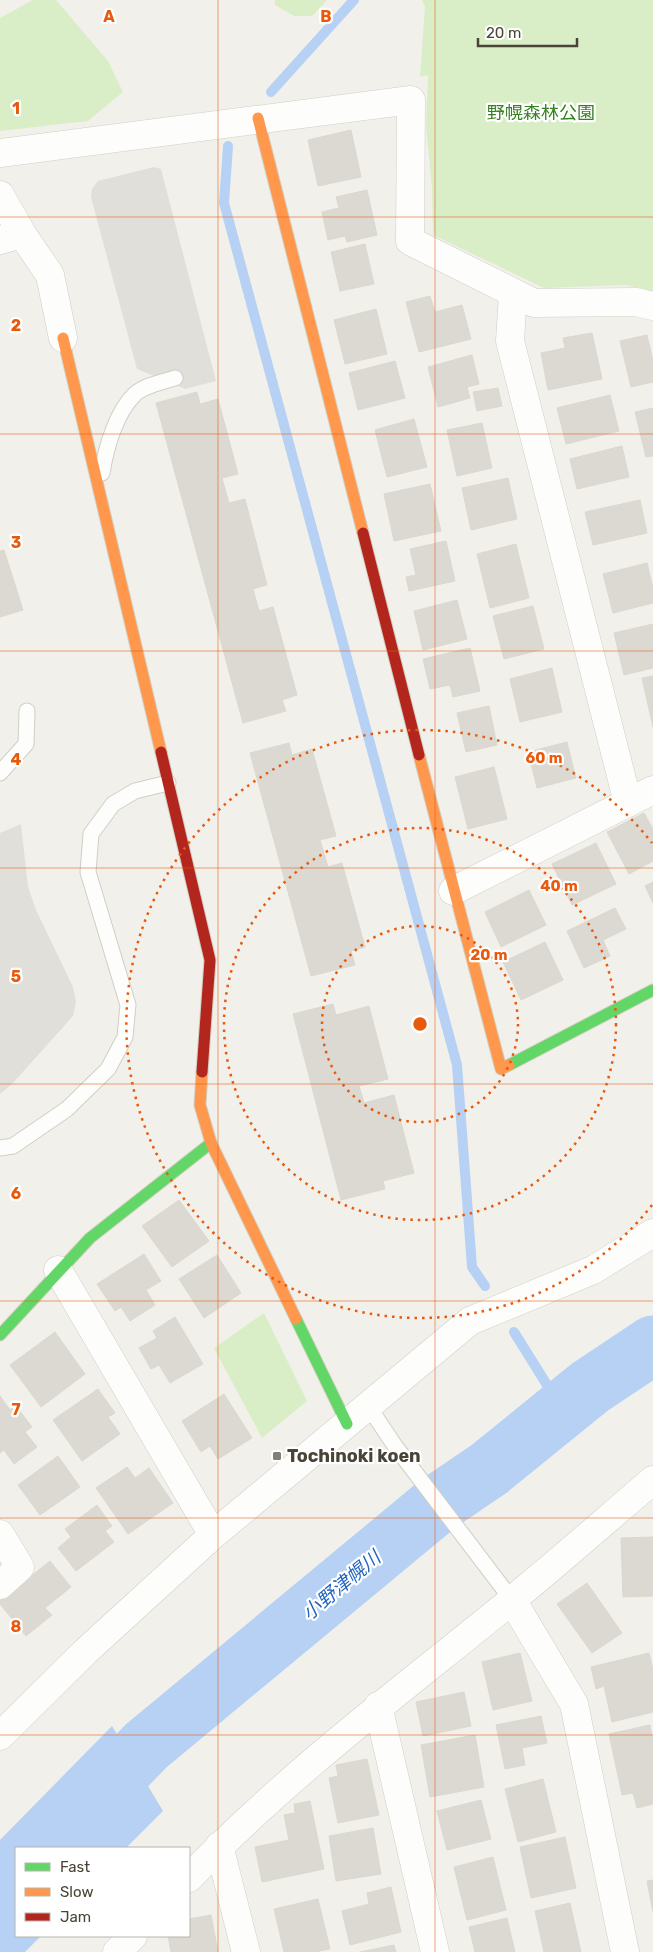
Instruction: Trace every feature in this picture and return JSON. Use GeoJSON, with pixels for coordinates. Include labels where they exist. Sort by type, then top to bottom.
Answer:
{"type":"FeatureCollection","features":[{"type":"Feature","properties":{"kind":"street"},"geometry":{"type":"LineString","coordinates":[[0,153],[258,118],[411,100],[410,241],[534,303],[636,302],[653,306]]}},
{"type":"Feature","properties":{"kind":"street"},"geometry":{"type":"LineString","coordinates":[[258,118],[453,891],[501,1069],[653,990]]}},
{"type":"Feature","properties":{"kind":"street"},"geometry":{"type":"LineString","coordinates":[[0,194],[11,237],[50,275],[63,338],[210,960],[200,1105],[211,1143],[346,1424]]}},
{"type":"Feature","properties":{"kind":"street"},"geometry":{"type":"LineString","coordinates":[[513,293],[510,341],[628,803]]}},
{"type":"Feature","properties":{"kind":"street"},"geometry":{"type":"LineString","coordinates":[[453,891],[653,790]]}},
{"type":"Feature","properties":{"kind":"street"},"geometry":{"type":"LineString","coordinates":[[0,1335],[58,1270],[90,1238],[211,1143]]}},
{"type":"Feature","properties":{"kind":"street"},"geometry":{"type":"LineString","coordinates":[[0,1736],[86,1651],[213,1535],[470,1321],[593,1270],[653,1233]]}},
{"type":"Feature","properties":{"kind":"street"},"geometry":{"type":"LineString","coordinates":[[58,1270],[213,1535]]}},
{"type":"Feature","properties":{"kind":"street"},"geometry":{"type":"LineString","coordinates":[[190,1877],[219,1846],[378,1706],[512,1600],[653,1480]]}},
{"type":"Feature","properties":{"kind":"street"},"geometry":{"type":"LineString","coordinates":[[0,1534],[20,1566],[0,1585]]}},
{"type":"Feature","properties":{"kind":"street"},"geometry":{"type":"LineString","coordinates":[[512,1600],[574,1704],[625,1952]]}},
{"type":"Feature","properties":{"kind":"street"},"geometry":{"type":"LineString","coordinates":[[378,1706],[434,1952]]}},
{"type":"Feature","properties":{"kind":"street"},"geometry":{"type":"LineString","coordinates":[[219,1846],[246,1952]]}},
{"type":"Feature","properties":{"kind":"street"},"geometry":{"type":"LineString","coordinates":[[117,1952],[132,1937]]}},
{"type":"Feature","properties":{"kind":"lane"},"geometry":{"type":"LineString","coordinates":[[99,492],[105,450],[116,423],[136,394],[176,378]]}},
{"type":"Feature","properties":{"kind":"lane"},"geometry":{"type":"LineString","coordinates":[[0,773],[26,744],[27,711]]}},
{"type":"Feature","properties":{"kind":"lane"},"geometry":{"type":"LineString","coordinates":[[0,1148],[13,1146],[67,1109],[108,1069],[126,1037],[128,1005],[88,872],[91,834],[113,804],[135,792],[168,783]]}},
{"type":"Feature","properties":{"kind":"lane"},"geometry":{"type":"LineString","coordinates":[[369,1407],[395,1446],[512,1600]]}},
{"type":"Feature","properties":{"kind":"green space"},"geometry":{"type":"Polygon","coordinates":[[[33,0],[56,0],[108,61],[123,92],[88,121],[0,131],[0,18],[33,0]]]}},
{"type":"Feature","properties":{"kind":"green space"},"geometry":{"type":"Polygon","coordinates":[[[275,0],[327,0],[312,16],[294,16],[275,5],[275,0]]]}},
{"type":"Feature","properties":{"kind":"green space","name":"野幌森林公園"},"geometry":{"type":"Polygon","coordinates":[[[422,0],[653,0],[653,291],[626,285],[544,288],[433,235],[432,188],[426,126],[428,75],[420,77],[425,7],[422,0]]]}},
{"type":"Feature","properties":{"kind":"green space"},"geometry":{"type":"Polygon","coordinates":[[[264,1313],[307,1401],[262,1438],[214,1348],[264,1313]]]}},
{"type":"Feature","properties":{"kind":"shaded area"},"geometry":{"type":"Polygon","coordinates":[[[154,167],[161,169],[216,381],[185,389],[137,369],[91,197],[92,189],[98,181],[154,167]]]}},
{"type":"Feature","properties":{"kind":"shaded area"},"geometry":{"type":"Polygon","coordinates":[[[21,824],[28,887],[36,910],[73,987],[76,1002],[73,1016],[12,1084],[0,1094],[0,833],[21,824]]]}},
{"type":"Feature","properties":{"kind":"water"},"geometry":{"type":"Polygon","coordinates":[[[112,1726],[163,1811],[127,1847],[15,1847],[15,1937],[40,1937],[25,1952],[0,1952],[0,1840],[112,1726]]]}},
{"type":"Feature","properties":{"kind":"building"},"geometry":{"type":"Polygon","coordinates":[[[351,130],[361,177],[318,186],[308,140],[351,130]]]}},
{"type":"Feature","properties":{"kind":"building"},"geometry":{"type":"Polygon","coordinates":[[[367,190],[377,235],[347,242],[345,236],[328,240],[322,212],[339,208],[336,197],[367,190]]]}},
{"type":"Feature","properties":{"kind":"building"},"geometry":{"type":"Polygon","coordinates":[[[365,244],[374,284],[340,291],[331,252],[365,244]]]}},
{"type":"Feature","properties":{"kind":"building"},"geometry":{"type":"Polygon","coordinates":[[[430,296],[435,312],[462,305],[471,339],[419,352],[406,302],[430,296]]]}},
{"type":"Feature","properties":{"kind":"building"},"geometry":{"type":"Polygon","coordinates":[[[376,309],[387,354],[345,364],[334,320],[376,309]]]}},
{"type":"Feature","properties":{"kind":"building"},"geometry":{"type":"Polygon","coordinates":[[[592,333],[602,379],[548,390],[541,353],[565,348],[563,338],[592,333]]]}},
{"type":"Feature","properties":{"kind":"building"},"geometry":{"type":"Polygon","coordinates":[[[647,335],[653,361],[653,382],[631,387],[620,341],[647,335]]]}},
{"type":"Feature","properties":{"kind":"building"},"geometry":{"type":"Polygon","coordinates":[[[472,355],[479,384],[467,387],[470,398],[438,407],[428,367],[472,355]]]}},
{"type":"Feature","properties":{"kind":"building"},"geometry":{"type":"Polygon","coordinates":[[[395,361],[405,398],[358,410],[349,373],[395,361]]]}},
{"type":"Feature","properties":{"kind":"building"},"geometry":{"type":"Polygon","coordinates":[[[498,388],[502,406],[477,411],[473,392],[498,388]]]}},
{"type":"Feature","properties":{"kind":"building"},"geometry":{"type":"Polygon","coordinates":[[[197,392],[200,404],[218,399],[238,474],[222,478],[229,503],[245,499],[267,585],[253,589],[259,611],[273,607],[297,695],[282,700],[286,711],[243,723],[156,403],[197,392]]]}},
{"type":"Feature","properties":{"kind":"building"},"geometry":{"type":"Polygon","coordinates":[[[610,395],[619,431],[566,444],[557,408],[610,395]]]}},
{"type":"Feature","properties":{"kind":"building"},"geometry":{"type":"Polygon","coordinates":[[[653,408],[653,456],[646,457],[635,412],[653,408]]]}},
{"type":"Feature","properties":{"kind":"building"},"geometry":{"type":"Polygon","coordinates":[[[414,419],[427,467],[387,477],[375,430],[414,419]]]}},
{"type":"Feature","properties":{"kind":"building"},"geometry":{"type":"Polygon","coordinates":[[[482,423],[492,468],[457,476],[447,430],[482,423]]]}},
{"type":"Feature","properties":{"kind":"building"},"geometry":{"type":"Polygon","coordinates":[[[622,446],[629,477],[577,489],[570,459],[622,446]]]}},
{"type":"Feature","properties":{"kind":"building"},"geometry":{"type":"Polygon","coordinates":[[[508,478],[517,519],[471,530],[462,488],[508,478]]]}},
{"type":"Feature","properties":{"kind":"building"},"geometry":{"type":"Polygon","coordinates":[[[430,484],[441,531],[394,541],[384,494],[430,484]]]}},
{"type":"Feature","properties":{"kind":"building"},"geometry":{"type":"Polygon","coordinates":[[[640,500],[647,533],[593,545],[585,512],[640,500]]]}},
{"type":"Feature","properties":{"kind":"building"},"geometry":{"type":"Polygon","coordinates":[[[446,541],[455,581],[409,591],[406,577],[416,575],[410,549],[446,541]]]}},
{"type":"Feature","properties":{"kind":"building"},"geometry":{"type":"Polygon","coordinates":[[[516,544],[529,598],[490,608],[477,554],[516,544]]]}},
{"type":"Feature","properties":{"kind":"building"},"geometry":{"type":"Polygon","coordinates":[[[4,550],[23,610],[0,617],[0,551],[4,550]]]}},
{"type":"Feature","properties":{"kind":"building"},"geometry":{"type":"Polygon","coordinates":[[[647,563],[653,588],[653,603],[613,613],[603,574],[647,563]]]}},
{"type":"Feature","properties":{"kind":"building"},"geometry":{"type":"Polygon","coordinates":[[[457,600],[467,639],[423,650],[414,611],[457,600]]]}},
{"type":"Feature","properties":{"kind":"building"},"geometry":{"type":"Polygon","coordinates":[[[533,606],[544,649],[504,659],[493,616],[533,606]]]}},
{"type":"Feature","properties":{"kind":"building"},"geometry":{"type":"Polygon","coordinates":[[[653,624],[653,668],[624,675],[614,633],[653,624]]]}},
{"type":"Feature","properties":{"kind":"building"},"geometry":{"type":"Polygon","coordinates":[[[470,648],[480,691],[453,697],[450,685],[430,689],[423,659],[470,648]]]}},
{"type":"Feature","properties":{"kind":"building"},"geometry":{"type":"Polygon","coordinates":[[[552,668],[562,712],[520,722],[510,679],[552,668]]]}},
{"type":"Feature","properties":{"kind":"building"},"geometry":{"type":"Polygon","coordinates":[[[653,676],[653,727],[642,678],[653,676]]]}},
{"type":"Feature","properties":{"kind":"building"},"geometry":{"type":"Polygon","coordinates":[[[489,706],[497,745],[466,752],[457,713],[489,706]]]}},
{"type":"Feature","properties":{"kind":"building"},"geometry":{"type":"Polygon","coordinates":[[[567,742],[576,778],[537,788],[528,752],[567,742]]]}},
{"type":"Feature","properties":{"kind":"building"},"geometry":{"type":"Polygon","coordinates":[[[289,743],[292,755],[312,749],[336,836],[320,840],[328,867],[342,863],[365,947],[351,951],[355,965],[311,976],[250,753],[289,743]]]}},
{"type":"Feature","properties":{"kind":"building"},"geometry":{"type":"Polygon","coordinates":[[[494,767],[507,819],[468,829],[455,777],[494,767]]]}},
{"type":"Feature","properties":{"kind":"building"},"geometry":{"type":"Polygon","coordinates":[[[644,813],[653,829],[653,861],[629,874],[607,832],[644,813]]]}},
{"type":"Feature","properties":{"kind":"building"},"geometry":{"type":"Polygon","coordinates":[[[596,843],[616,884],[572,905],[552,864],[596,843]]]}},
{"type":"Feature","properties":{"kind":"building"},"geometry":{"type":"Polygon","coordinates":[[[653,882],[653,903],[645,886],[653,882]]]}},
{"type":"Feature","properties":{"kind":"building"},"geometry":{"type":"Polygon","coordinates":[[[529,890],[546,925],[501,947],[485,912],[529,890]]]}},
{"type":"Feature","properties":{"kind":"building"},"geometry":{"type":"Polygon","coordinates":[[[615,908],[626,929],[603,940],[610,956],[584,968],[567,931],[615,908]]]}},
{"type":"Feature","properties":{"kind":"building"},"geometry":{"type":"Polygon","coordinates":[[[545,942],[563,980],[521,1000],[503,962],[545,942]]]}},
{"type":"Feature","properties":{"kind":"building"},"geometry":{"type":"Polygon","coordinates":[[[333,1004],[336,1015],[369,1006],[388,1079],[359,1086],[364,1103],[394,1095],[414,1173],[383,1181],[385,1189],[341,1200],[293,1014],[333,1004]]]}},
{"type":"Feature","properties":{"kind":"building"},"geometry":{"type":"Polygon","coordinates":[[[179,1200],[209,1241],[172,1267],[142,1226],[179,1200]]]}},
{"type":"Feature","properties":{"kind":"building"},"geometry":{"type":"Polygon","coordinates":[[[144,1254],[161,1281],[146,1290],[155,1305],[130,1321],[121,1307],[115,1311],[97,1284],[144,1254]]]}},
{"type":"Feature","properties":{"kind":"building"},"geometry":{"type":"Polygon","coordinates":[[[217,1255],[241,1293],[204,1318],[179,1279],[217,1255]]]}},
{"type":"Feature","properties":{"kind":"building"},"geometry":{"type":"Polygon","coordinates":[[[175,1317],[203,1364],[170,1383],[159,1365],[151,1369],[139,1348],[157,1338],[153,1331],[175,1317]]]}},
{"type":"Feature","properties":{"kind":"building"},"geometry":{"type":"Polygon","coordinates":[[[55,1332],[85,1374],[41,1407],[10,1365],[55,1332]]]}},
{"type":"Feature","properties":{"kind":"building"},"geometry":{"type":"Polygon","coordinates":[[[98,1389],[115,1413],[108,1417],[120,1434],[82,1461],[53,1420],[98,1389]]]}},
{"type":"Feature","properties":{"kind":"building"},"geometry":{"type":"Polygon","coordinates":[[[224,1394],[252,1438],[218,1459],[210,1446],[201,1452],[182,1421],[224,1394]]]}},
{"type":"Feature","properties":{"kind":"building"},"geometry":{"type":"Polygon","coordinates":[[[0,1396],[10,1410],[16,1406],[32,1427],[25,1432],[37,1447],[14,1464],[4,1450],[0,1453],[0,1396]]]}},
{"type":"Feature","properties":{"kind":"building"},"geometry":{"type":"Polygon","coordinates":[[[58,1456],[80,1487],[40,1515],[18,1485],[58,1456]]]}},
{"type":"Feature","properties":{"kind":"building"},"geometry":{"type":"Polygon","coordinates":[[[127,1467],[135,1478],[149,1468],[173,1503],[128,1534],[96,1488],[127,1467]]]}},
{"type":"Feature","properties":{"kind":"building"},"geometry":{"type":"Polygon","coordinates":[[[97,1505],[112,1526],[105,1531],[114,1542],[76,1571],[58,1548],[71,1537],[65,1529],[97,1505]]]}},
{"type":"Feature","properties":{"kind":"building"},"geometry":{"type":"Polygon","coordinates":[[[653,1537],[653,1596],[623,1597],[621,1538],[653,1537]]]}},
{"type":"Feature","properties":{"kind":"building"},"geometry":{"type":"Polygon","coordinates":[[[50,1561],[71,1587],[45,1608],[52,1615],[26,1636],[0,1604],[0,1601],[50,1561]]]}},
{"type":"Feature","properties":{"kind":"building"},"geometry":{"type":"Polygon","coordinates":[[[587,1583],[622,1633],[592,1653],[557,1604],[587,1583]]]}},
{"type":"Feature","properties":{"kind":"building"},"geometry":{"type":"Polygon","coordinates":[[[520,1653],[532,1701],[493,1710],[482,1662],[520,1653]]]}},
{"type":"Feature","properties":{"kind":"building"},"geometry":{"type":"Polygon","coordinates":[[[649,1653],[653,1670],[653,1712],[612,1722],[604,1686],[596,1689],[591,1667],[649,1653]]]}},
{"type":"Feature","properties":{"kind":"building"},"geometry":{"type":"Polygon","coordinates":[[[464,1692],[471,1726],[423,1736],[416,1702],[464,1692]]]}},
{"type":"Feature","properties":{"kind":"building"},"geometry":{"type":"Polygon","coordinates":[[[541,1716],[547,1743],[522,1748],[525,1765],[505,1769],[496,1725],[541,1716]]]}},
{"type":"Feature","properties":{"kind":"building"},"geometry":{"type":"Polygon","coordinates":[[[650,1725],[653,1741],[653,1804],[637,1808],[633,1793],[622,1795],[609,1734],[650,1725]]]}},
{"type":"Feature","properties":{"kind":"building"},"geometry":{"type":"Polygon","coordinates":[[[475,1735],[484,1787],[430,1797],[421,1745],[475,1735]]]}},
{"type":"Feature","properties":{"kind":"building"},"geometry":{"type":"Polygon","coordinates":[[[367,1759],[379,1815],[338,1823],[329,1778],[338,1776],[336,1765],[367,1759]]]}},
{"type":"Feature","properties":{"kind":"building"},"geometry":{"type":"Polygon","coordinates":[[[543,1779],[556,1832],[518,1842],[505,1789],[543,1779]]]}},
{"type":"Feature","properties":{"kind":"building"},"geometry":{"type":"Polygon","coordinates":[[[481,1800],[491,1839],[447,1850],[437,1811],[481,1800]]]}},
{"type":"Feature","properties":{"kind":"building"},"geometry":{"type":"Polygon","coordinates":[[[310,1801],[324,1869],[262,1882],[255,1847],[289,1840],[284,1815],[295,1813],[294,1804],[310,1801]]]}},
{"type":"Feature","properties":{"kind":"building"},"geometry":{"type":"Polygon","coordinates":[[[373,1828],[381,1874],[336,1881],[329,1836],[373,1828]]]}},
{"type":"Feature","properties":{"kind":"building"},"geometry":{"type":"Polygon","coordinates":[[[565,1837],[576,1888],[531,1898],[520,1847],[565,1837]]]}},
{"type":"Feature","properties":{"kind":"building"},"geometry":{"type":"Polygon","coordinates":[[[493,1857],[506,1910],[467,1920],[454,1867],[493,1857]]]}},
{"type":"Feature","properties":{"kind":"building"},"geometry":{"type":"Polygon","coordinates":[[[653,1880],[653,1912],[647,1881],[653,1880]]]}},
{"type":"Feature","properties":{"kind":"building"},"geometry":{"type":"Polygon","coordinates":[[[391,1887],[401,1932],[350,1945],[342,1911],[369,1904],[367,1893],[391,1887]]]}},
{"type":"Feature","properties":{"kind":"building"},"geometry":{"type":"Polygon","coordinates":[[[318,1899],[330,1949],[315,1952],[284,1952],[274,1909],[318,1899]]]}},
{"type":"Feature","properties":{"kind":"building"},"geometry":{"type":"Polygon","coordinates":[[[570,1903],[581,1952],[544,1952],[535,1911],[570,1903]]]}},
{"type":"Feature","properties":{"kind":"building"},"geometry":{"type":"Polygon","coordinates":[[[211,1915],[218,1952],[171,1952],[168,1937],[190,1937],[190,1919],[211,1915]]]}},
{"type":"Feature","properties":{"kind":"building"},"geometry":{"type":"Polygon","coordinates":[[[507,1918],[515,1952],[475,1952],[469,1927],[507,1918]]]}},
{"type":"Feature","properties":{"kind":"building"},"geometry":{"type":"Polygon","coordinates":[[[394,1945],[396,1952],[360,1952],[394,1945]]]}},
{"type":"Feature","properties":{"kind":"waterway"},"geometry":{"type":"LineString","coordinates":[[271,92],[354,0]]}},
{"type":"Feature","properties":{"kind":"waterway"},"geometry":{"type":"LineString","coordinates":[[228,146],[224,203],[457,1065],[472,1267],[485,1286]]}},
{"type":"Feature","properties":{"kind":"waterway"},"geometry":{"type":"LineString","coordinates":[[514,1332],[562,1409]]}},
{"type":"Feature","properties":{"kind":"waterway","name":"小野津幌川"},"geometry":{"type":"LineString","coordinates":[[49,1847],[146,1746],[439,1503],[489,1469],[590,1387],[653,1345]]}},
{"type":"Feature","properties":{"kind":"traffic: fast"},"geometry":{"type":"LineString","coordinates":[[509,1065],[653,990]]}},
{"type":"Feature","properties":{"kind":"traffic: fast"},"geometry":{"type":"LineString","coordinates":[[0,1335],[90,1238],[211,1143]]}},
{"type":"Feature","properties":{"kind":"traffic: fast"},"geometry":{"type":"LineString","coordinates":[[296,1319],[347,1424]]}},
{"type":"Feature","properties":{"kind":"traffic: slow"},"geometry":{"type":"LineString","coordinates":[[258,118],[363,533]]}},
{"type":"Feature","properties":{"kind":"traffic: slow"},"geometry":{"type":"LineString","coordinates":[[63,338],[161,752]]}},
{"type":"Feature","properties":{"kind":"traffic: slow"},"geometry":{"type":"LineString","coordinates":[[419,755],[501,1069],[509,1065]]}},
{"type":"Feature","properties":{"kind":"traffic: slow"},"geometry":{"type":"LineString","coordinates":[[202,1072],[200,1105],[211,1143],[296,1319]]}},
{"type":"Feature","properties":{"kind":"traffic: jam"},"geometry":{"type":"LineString","coordinates":[[363,533],[419,755]]}},
{"type":"Feature","properties":{"kind":"traffic: jam"},"geometry":{"type":"LineString","coordinates":[[161,752],[210,960],[202,1072]]}},
{"type":"Feature","properties":{"kind":"place","name":"Tochinoki koen"},"geometry":{"type":"Point","coordinates":[277,1456]}}]}
